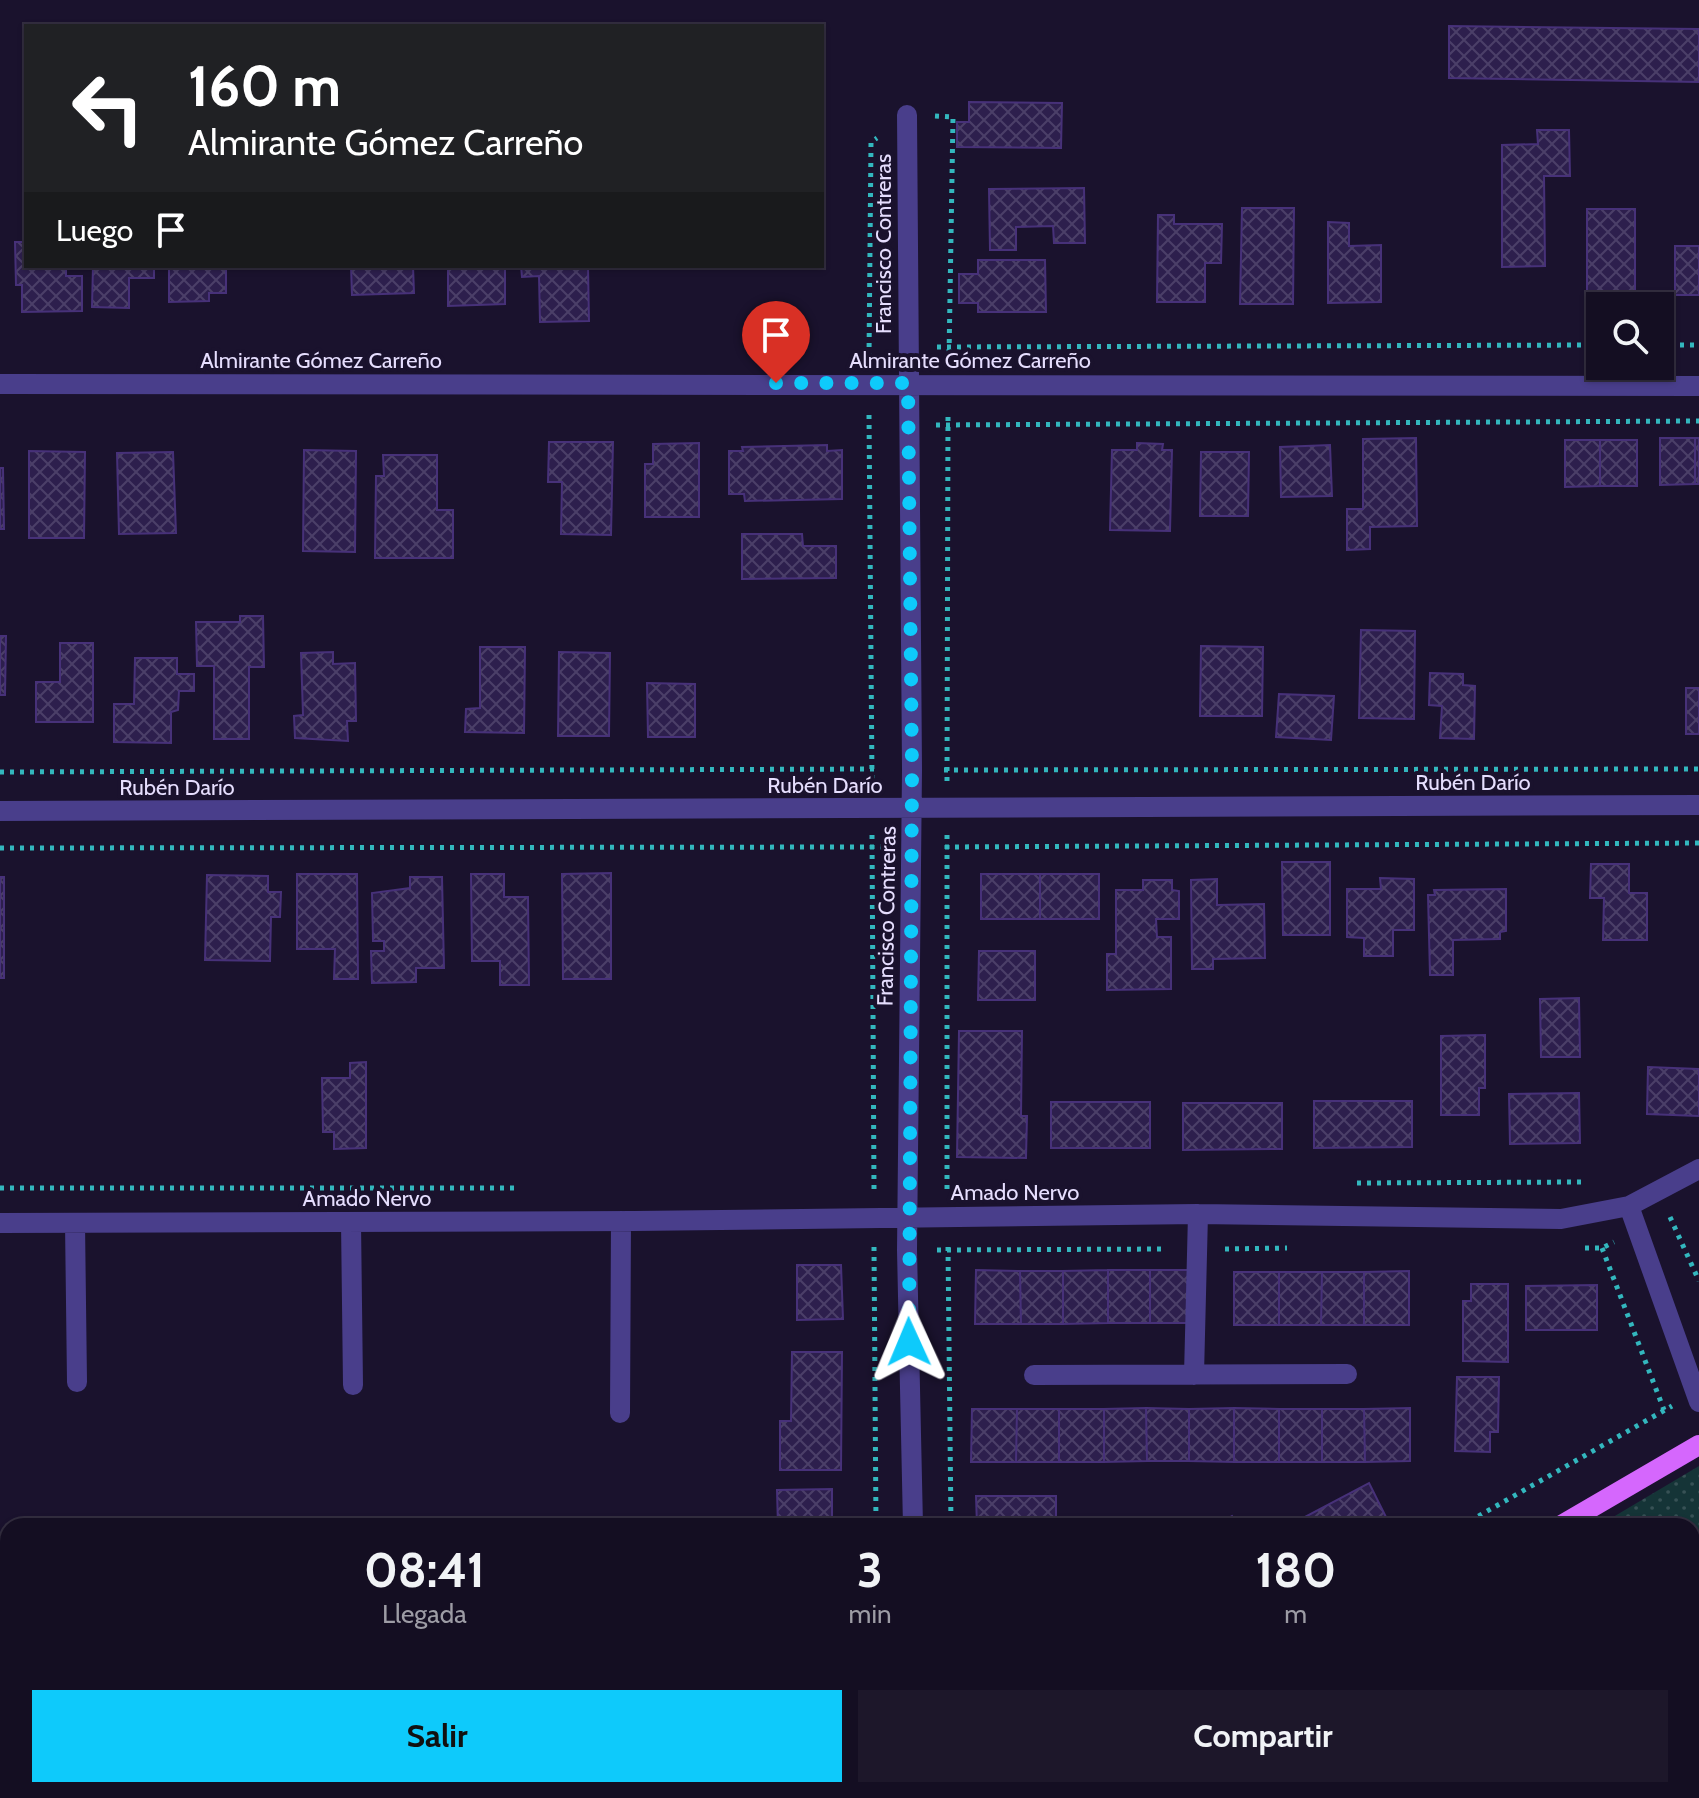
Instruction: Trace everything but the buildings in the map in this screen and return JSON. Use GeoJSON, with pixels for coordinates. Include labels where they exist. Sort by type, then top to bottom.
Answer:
{"type":"FeatureCollection","features":[{"type":"Feature","properties":{"kind":"main road"},"geometry":{"type":"LineString","coordinates":[[1574,1518],[1699,1445]]}},
{"type":"Feature","properties":{"kind":"street","name":"Francisco Contreras"},"geometry":{"type":"LineString","coordinates":[[907,115],[912,770],[907,1250],[913,1518]]}},
{"type":"Feature","properties":{"kind":"street","name":"Almirante Gómez Carreño"},"geometry":{"type":"LineString","coordinates":[[0,384],[1699,386]]}},
{"type":"Feature","properties":{"kind":"street","name":"Rubén Darío"},"geometry":{"type":"LineString","coordinates":[[0,811],[1699,805]]}},
{"type":"Feature","properties":{"kind":"street","name":"Amado Nervo"},"geometry":{"type":"LineString","coordinates":[[0,1223],[621,1221],[1198,1214],[1561,1219],[1629,1206],[1699,1169]]}},
{"type":"Feature","properties":{"kind":"street"},"geometry":{"type":"LineString","coordinates":[[1629,1206],[1698,1397]]}},
{"type":"Feature","properties":{"kind":"street"},"geometry":{"type":"LineString","coordinates":[[1194,1375],[1198,1214]]}},
{"type":"Feature","properties":{"kind":"street"},"geometry":{"type":"LineString","coordinates":[[620,1413],[621,1221]]}},
{"type":"Feature","properties":{"kind":"street"},"geometry":{"type":"LineString","coordinates":[[351,1222],[353,1385]]}},
{"type":"Feature","properties":{"kind":"street"},"geometry":{"type":"LineString","coordinates":[[75,1223],[77,1382]]}},
{"type":"Feature","properties":{"kind":"street"},"geometry":{"type":"LineString","coordinates":[[1034,1375],[1347,1374]]}},
{"type":"Feature","properties":{"kind":"path"},"geometry":{"type":"LineString","coordinates":[[907,347],[1586,345]]}},
{"type":"Feature","properties":{"kind":"path"},"geometry":{"type":"LineString","coordinates":[[1674,345],[1699,345]]}},
{"type":"Feature","properties":{"kind":"path"},"geometry":{"type":"LineString","coordinates":[[908,425],[1699,421]]}},
{"type":"Feature","properties":{"kind":"path"},"geometry":{"type":"LineString","coordinates":[[0,772],[1699,769]]}},
{"type":"Feature","properties":{"kind":"path"},"geometry":{"type":"LineString","coordinates":[[0,848],[1699,843]]}},
{"type":"Feature","properties":{"kind":"path"},"geometry":{"type":"LineString","coordinates":[[0,1188],[524,1188]]}},
{"type":"Feature","properties":{"kind":"path"},"geometry":{"type":"LineString","coordinates":[[858,1188],[874,1188]]}},
{"type":"Feature","properties":{"kind":"path"},"geometry":{"type":"LineString","coordinates":[[1669,1216],[1699,1281]]}},
{"type":"Feature","properties":{"kind":"path"},"geometry":{"type":"LineString","coordinates":[[874,1250],[1290,1248]]}},
{"type":"Feature","properties":{"kind":"path"},"geometry":{"type":"LineString","coordinates":[[1571,1248],[1602,1248],[1664,1410]]}},
{"type":"Feature","properties":{"kind":"path"},"geometry":{"type":"LineString","coordinates":[[1475,1518],[1664,1410],[1698,1397]]}},
{"type":"Feature","properties":{"kind":"green space"},"geometry":{"type":"Polygon","coordinates":[[[1699,1466],[1699,1518],[1611,1518],[1699,1466]]]}},
{"type":"Feature","properties":{"kind":"route"},"geometry":{"type":"LineString","coordinates":[[776,383],[908,383],[912,770],[907,1250],[909,1342]]}}]}
